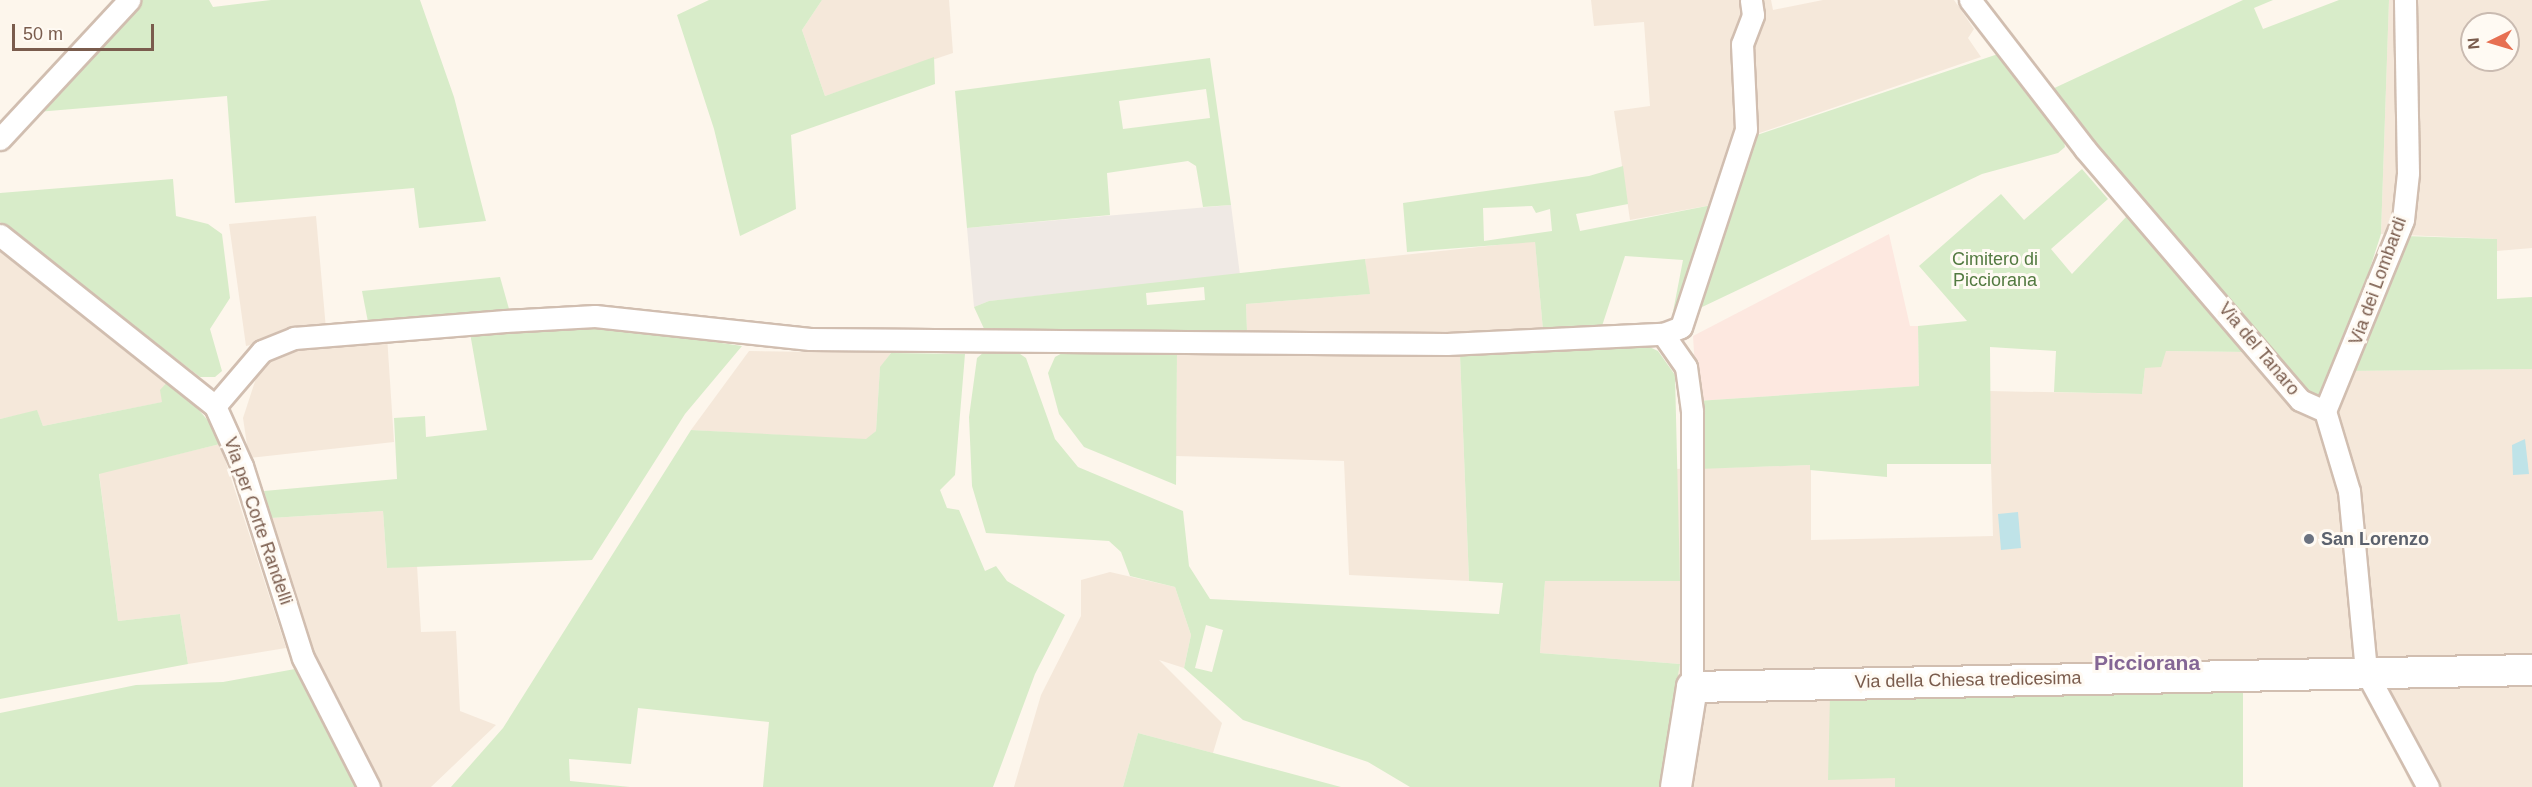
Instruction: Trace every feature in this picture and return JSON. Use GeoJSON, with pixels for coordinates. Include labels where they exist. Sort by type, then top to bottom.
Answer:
{"type":"FeatureCollection","features":[{"type":"Feature","properties":{"kind":"street"},"geometry":{"type":"LineString","coordinates":[[0,139],[129,0]]}},
{"type":"Feature","properties":{"kind":"street"},"geometry":{"type":"LineString","coordinates":[[215,406],[262,351],[294,338],[595,316],[810,339],[1447,344],[1663,334],[1681,327],[1746,129],[1742,44],[1753,15],[1751,0]]}},
{"type":"Feature","properties":{"kind":"street","name":"Via del Tanaro"},"geometry":{"type":"LineString","coordinates":[[1970,0],[2085,149],[2301,400],[2325,411]]}},
{"type":"Feature","properties":{"kind":"street","name":"Via dei Lombardi"},"geometry":{"type":"LineString","coordinates":[[2325,411],[2403,220],[2408,172],[2405,0]]}},
{"type":"Feature","properties":{"kind":"street","name":"Via per Corte Randelli"},"geometry":{"type":"LineString","coordinates":[[0,235],[215,406],[242,466],[303,658],[369,787]]}},
{"type":"Feature","properties":{"kind":"street"},"geometry":{"type":"LineString","coordinates":[[1663,334],[1686,367],[1691,402],[1692,687],[1676,787]]}},
{"type":"Feature","properties":{"kind":"street"},"geometry":{"type":"LineString","coordinates":[[2325,411],[2349,491],[2366,672],[2428,787]]}},
{"type":"Feature","properties":{"kind":"street","name":"Via della Chiesa tredicesima"},"geometry":{"type":"LineString","coordinates":[[1692,687],[2532,670]]}},
{"type":"Feature","properties":{"kind":"shaded area"},"geometry":{"type":"Polygon","coordinates":[[[822,0],[949,0],[953,53],[825,96],[802,30],[822,0]]]}},
{"type":"Feature","properties":{"kind":"shaded area"},"geometry":{"type":"Polygon","coordinates":[[[1591,0],[1771,0],[1773,10],[1823,0],[1954,0],[1974,29],[1968,38],[1981,57],[1742,139],[1717,204],[1630,220],[1614,111],[1650,106],[1644,22],[1594,26],[1591,0]]]}},
{"type":"Feature","properties":{"kind":"shaded area"},"geometry":{"type":"Polygon","coordinates":[[[2389,0],[2532,0],[2532,248],[2497,251],[2497,239],[2381,234],[2389,0]]]}},
{"type":"Feature","properties":{"kind":"shaded area"},"geometry":{"type":"Polygon","coordinates":[[[1231,205],[1240,275],[989,301],[974,307],[967,228],[1231,205]]]}},
{"type":"Feature","properties":{"kind":"shaded area"},"geometry":{"type":"Polygon","coordinates":[[[316,216],[326,329],[246,346],[229,224],[316,216]]]}},
{"type":"Feature","properties":{"kind":"shaded area"},"geometry":{"type":"Polygon","coordinates":[[[1889,234],[1910,326],[1918,326],[1919,386],[1697,401],[1693,336],[1889,234]]]}},
{"type":"Feature","properties":{"kind":"shaded area"},"geometry":{"type":"Polygon","coordinates":[[[1535,241],[1543,330],[1396,338],[1247,331],[1246,304],[1369,294],[1365,259],[1535,241]]]}},
{"type":"Feature","properties":{"kind":"shaded area"},"geometry":{"type":"Polygon","coordinates":[[[0,249],[171,378],[163,402],[43,426],[37,411],[0,419],[0,249]]]}},
{"type":"Feature","properties":{"kind":"shaded area"},"geometry":{"type":"Polygon","coordinates":[[[387,336],[394,442],[249,458],[243,418],[260,366],[289,351],[387,336]]]}},
{"type":"Feature","properties":{"kind":"shaded area"},"geometry":{"type":"Polygon","coordinates":[[[2261,339],[2310,394],[2337,371],[2532,369],[2532,787],[2412,787],[2364,686],[1997,695],[1896,778],[1895,787],[1659,787],[1680,664],[1540,653],[1545,581],[1680,580],[1673,469],[1811,465],[1811,540],[1993,536],[1989,391],[2142,394],[2145,368],[2165,351],[2247,352],[2261,339]]]}},
{"type":"Feature","properties":{"kind":"shaded area"},"geometry":{"type":"Polygon","coordinates":[[[749,351],[891,353],[880,368],[876,431],[866,440],[691,430],[749,351]]]}},
{"type":"Feature","properties":{"kind":"shaded area"},"geometry":{"type":"Polygon","coordinates":[[[1177,352],[1460,355],[1469,581],[1349,575],[1344,461],[1176,456],[1177,352]]]}},
{"type":"Feature","properties":{"kind":"shaded area"},"geometry":{"type":"Polygon","coordinates":[[[220,444],[286,648],[188,664],[180,614],[118,621],[99,473],[220,444]]]}},
{"type":"Feature","properties":{"kind":"shaded area"},"geometry":{"type":"Polygon","coordinates":[[[383,511],[387,568],[417,565],[421,632],[456,631],[460,711],[496,725],[431,787],[378,787],[294,608],[271,518],[383,511]]]}},
{"type":"Feature","properties":{"kind":"shaded area"},"geometry":{"type":"Polygon","coordinates":[[[1110,572],[1175,587],[1191,635],[1184,668],[1159,660],[1222,723],[1213,753],[1138,733],[1123,787],[1014,787],[1041,695],[1081,616],[1081,580],[1110,572]]]}},
{"type":"Feature","properties":{"kind":"green space"},"geometry":{"type":"Polygon","coordinates":[[[138,0],[209,0],[213,7],[271,0],[420,0],[454,97],[486,221],[419,228],[414,188],[235,203],[227,96],[37,112],[138,0]]]}},
{"type":"Feature","properties":{"kind":"green space"},"geometry":{"type":"Polygon","coordinates":[[[709,0],[822,0],[802,30],[825,96],[934,57],[935,84],[791,135],[796,209],[740,236],[714,129],[677,15],[709,0]]]}},
{"type":"Feature","properties":{"kind":"green space"},"geometry":{"type":"Polygon","coordinates":[[[2243,0],[2273,0],[2254,8],[2263,29],[2339,0],[2389,0],[2381,234],[2337,371],[2320,396],[2310,394],[2048,91],[2243,0]]]}},
{"type":"Feature","properties":{"kind":"green space"},"geometry":{"type":"Polygon","coordinates":[[[2001,53],[2063,135],[2065,147],[2058,153],[1982,174],[1700,308],[1757,135],[2001,53]]]}},
{"type":"Feature","properties":{"kind":"green space"},"geometry":{"type":"Polygon","coordinates":[[[1210,58],[1231,205],[1203,207],[1196,166],[1188,161],[1107,173],[1110,215],[967,228],[955,91],[1210,58]],[[1206,89],[1119,101],[1123,129],[1210,118],[1206,89]]]}},
{"type":"Feature","properties":{"kind":"green space"},"geometry":{"type":"Polygon","coordinates":[[[1623,166],[1628,204],[1576,214],[1580,231],[1712,205],[1683,311],[1672,317],[1683,260],[1625,256],[1602,326],[1543,330],[1535,242],[1407,252],[1403,203],[1589,176],[1623,166]],[[1532,206],[1483,208],[1484,241],[1552,231],[1550,209],[1536,213],[1532,206]]]}},
{"type":"Feature","properties":{"kind":"green space","name":"Cimitero di Picciorana"},"geometry":{"type":"Polygon","coordinates":[[[2082,169],[2108,199],[2051,249],[2072,274],[2127,216],[2252,347],[2247,352],[2166,351],[2161,367],[2145,368],[2142,394],[2054,392],[2056,351],[1990,347],[1991,464],[1887,464],[1887,477],[1810,470],[1810,465],[1698,469],[1697,401],[1919,386],[1918,326],[1967,321],[1919,266],[2001,194],[2024,220],[2082,169]]]}},
{"type":"Feature","properties":{"kind":"green space"},"geometry":{"type":"Polygon","coordinates":[[[173,179],[176,216],[208,224],[222,234],[230,298],[210,329],[222,371],[215,377],[200,377],[0,222],[0,193],[173,179]]]}},
{"type":"Feature","properties":{"kind":"green space"},"geometry":{"type":"Polygon","coordinates":[[[2404,236],[2497,239],[2497,299],[2532,297],[2532,369],[2347,371],[2404,236]]]}},
{"type":"Feature","properties":{"kind":"green space"},"geometry":{"type":"Polygon","coordinates":[[[1365,259],[1370,294],[1246,304],[1247,331],[986,333],[974,307],[989,301],[1365,259]],[[1204,287],[1146,293],[1147,305],[1205,300],[1204,287]]]}},
{"type":"Feature","properties":{"kind":"green space"},"geometry":{"type":"Polygon","coordinates":[[[500,277],[509,309],[368,322],[362,291],[500,277]]]}},
{"type":"Feature","properties":{"kind":"green space"},"geometry":{"type":"Polygon","coordinates":[[[600,325],[742,346],[685,414],[592,560],[387,568],[383,511],[271,518],[264,491],[397,479],[394,418],[425,416],[426,437],[487,430],[470,333],[600,325]]]}},
{"type":"Feature","properties":{"kind":"green space"},"geometry":{"type":"Polygon","coordinates":[[[1641,343],[1658,351],[1675,375],[1680,581],[1545,581],[1540,653],[1680,664],[1659,787],[1410,787],[1368,762],[1243,720],[1184,668],[1191,635],[1175,587],[1130,576],[1121,552],[1109,541],[986,533],[972,486],[969,417],[977,358],[991,346],[1008,346],[1026,358],[1055,439],[1078,467],[1183,511],[1189,566],[1210,599],[1499,614],[1503,583],[1469,581],[1460,355],[1641,343]],[[1206,625],[1195,668],[1212,672],[1223,630],[1206,625]]]}},
{"type":"Feature","properties":{"kind":"green space"},"geometry":{"type":"Polygon","coordinates":[[[1066,351],[1177,352],[1176,485],[1084,447],[1059,414],[1048,373],[1055,357],[1066,351]]]}},
{"type":"Feature","properties":{"kind":"green space"},"geometry":{"type":"Polygon","coordinates":[[[891,353],[965,354],[955,475],[940,490],[947,508],[959,510],[985,571],[996,566],[1007,581],[1065,615],[1035,674],[993,787],[763,787],[769,722],[638,708],[631,764],[569,759],[570,781],[630,787],[451,787],[503,728],[691,430],[866,439],[876,431],[880,367],[891,353]]]}},
{"type":"Feature","properties":{"kind":"green space"},"geometry":{"type":"Polygon","coordinates":[[[171,378],[218,432],[220,444],[99,474],[118,621],[180,614],[188,664],[0,699],[0,419],[37,410],[43,426],[162,402],[160,390],[171,378]]]}},
{"type":"Feature","properties":{"kind":"green space"},"geometry":{"type":"Polygon","coordinates":[[[295,669],[357,787],[0,787],[0,713],[136,685],[223,682],[295,669]]]}},
{"type":"Feature","properties":{"kind":"green space"},"geometry":{"type":"Polygon","coordinates":[[[2243,689],[2243,787],[1895,787],[1895,778],[1828,780],[1830,695],[2243,689]]]}},
{"type":"Feature","properties":{"kind":"green space"},"geometry":{"type":"Polygon","coordinates":[[[1138,733],[1341,787],[1123,787],[1138,733]]]}},
{"type":"Feature","properties":{"kind":"water"},"geometry":{"type":"Polygon","coordinates":[[[2525,439],[2529,474],[2513,475],[2512,445],[2525,439]]]}},
{"type":"Feature","properties":{"kind":"water"},"geometry":{"type":"Polygon","coordinates":[[[2018,512],[2021,548],[2001,550],[1998,514],[2018,512]]]}},
{"type":"Feature","properties":{"kind":"place","name":"San Lorenzo"},"geometry":{"type":"Point","coordinates":[2309,539]}},
{"type":"Feature","properties":{"kind":"district","name":"Picciorana"},"geometry":{"type":"Point","coordinates":[2147,663]}}]}
